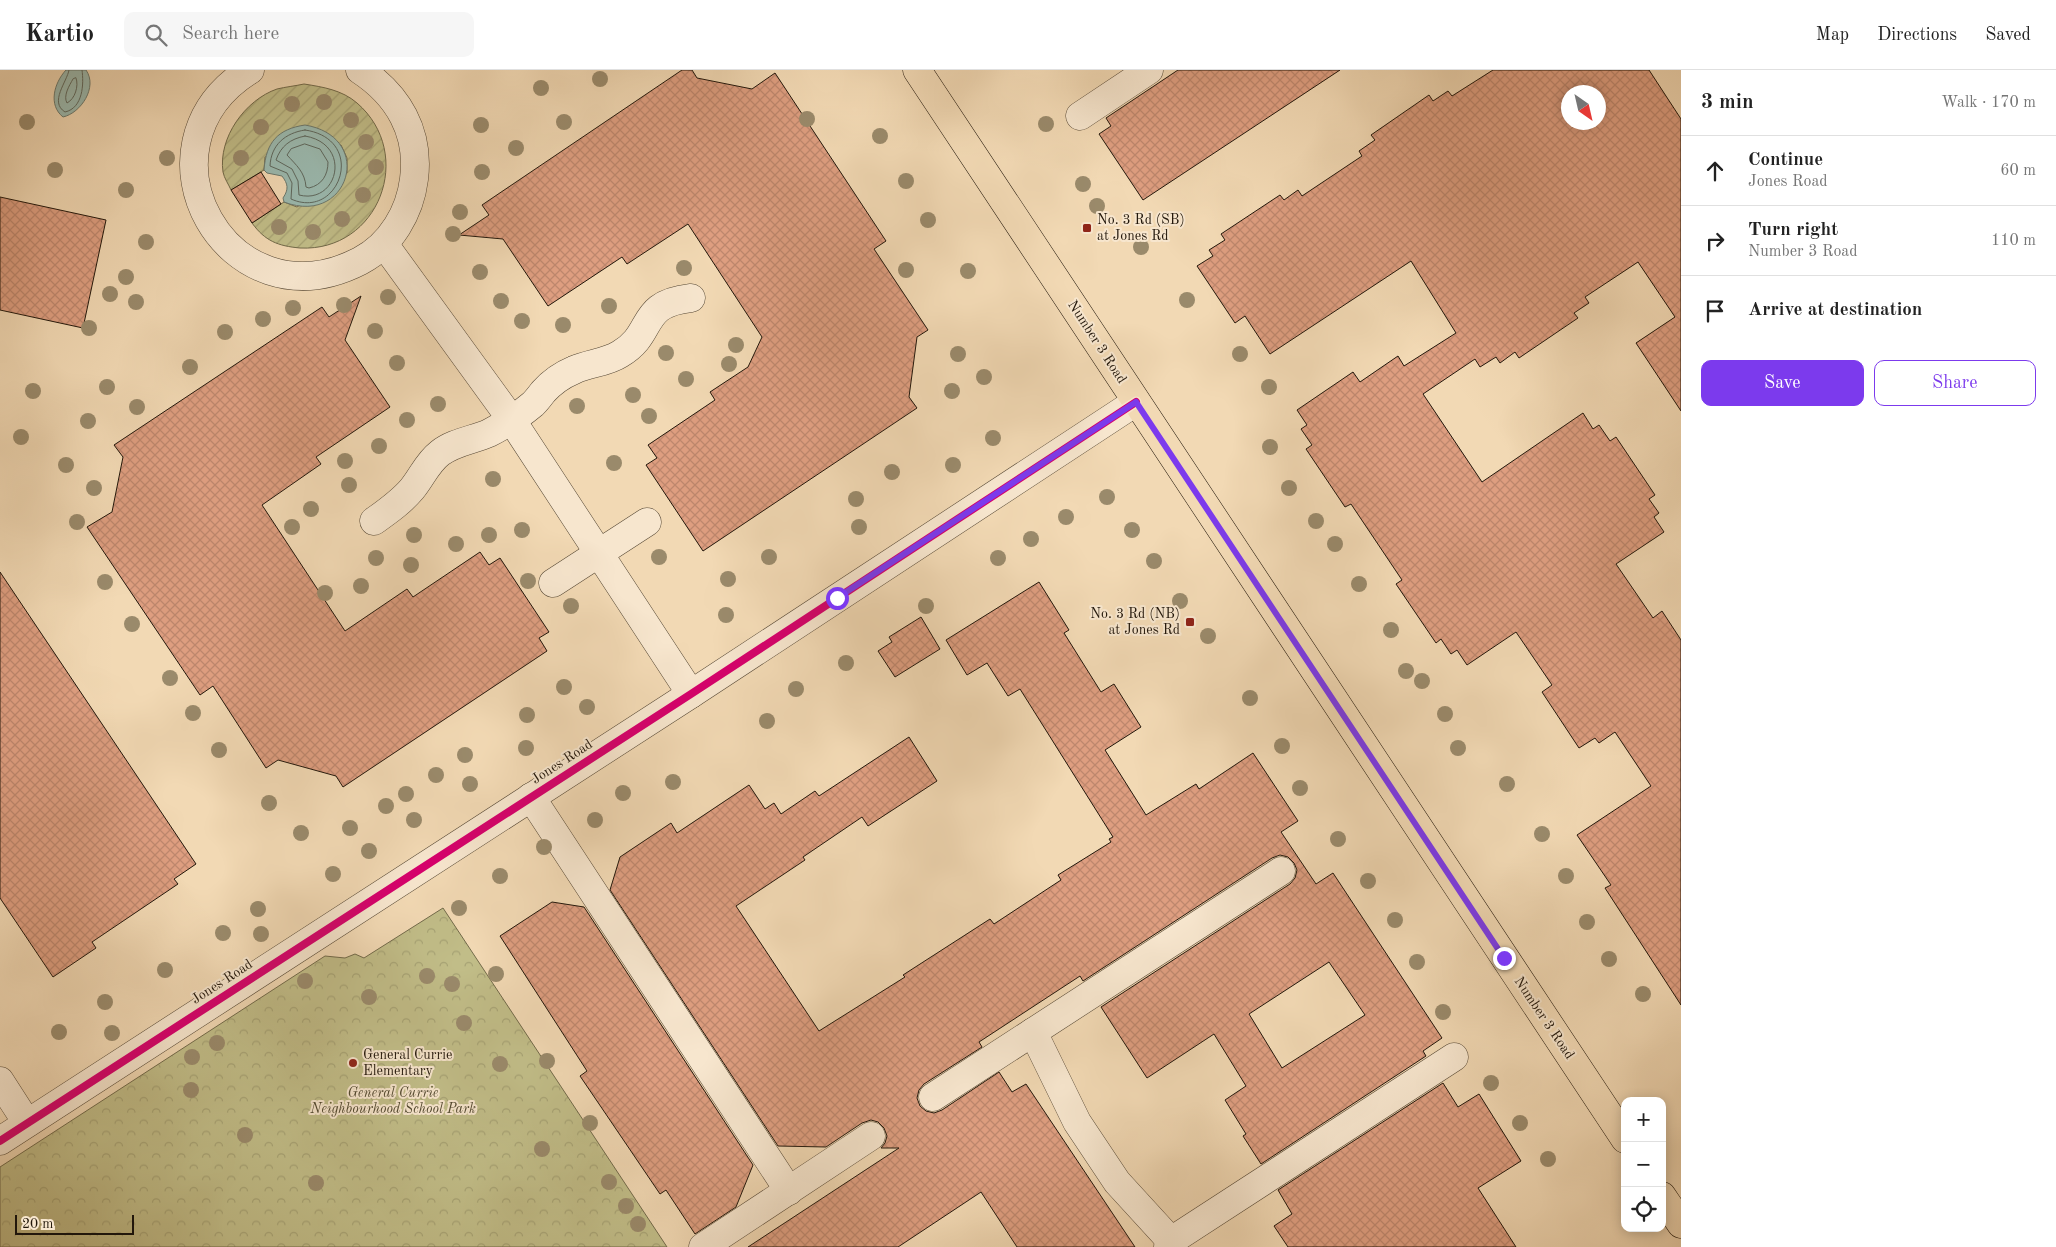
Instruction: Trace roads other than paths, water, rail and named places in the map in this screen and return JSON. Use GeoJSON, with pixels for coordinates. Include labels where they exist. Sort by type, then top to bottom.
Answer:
{"type":"FeatureCollection","features":[{"type":"Feature","properties":{"kind":"main road","name":"Number 3 Road"},"geometry":{"type":"LineString","coordinates":[[917,70],[1621,1133]]}},
{"type":"Feature","properties":{"kind":"main road"},"geometry":{"type":"LineString","coordinates":[[1666,1202],[1681,1224]]}},
{"type":"Feature","properties":{"kind":"street"},"geometry":{"type":"LineString","coordinates":[[250,70],[230,85],[211,108],[197,141],[194,180],[199,198],[217,232],[228,246],[261,268],[295,276],[312,276],[338,271],[366,258],[384,244],[400,222],[408,205],[414,180],[412,136],[398,105],[374,79],[360,70]]}},
{"type":"Feature","properties":{"kind":"street"},"geometry":{"type":"LineString","coordinates":[[1080,116],[1149,70]]}},
{"type":"Feature","properties":{"kind":"street"},"geometry":{"type":"LineString","coordinates":[[384,244],[511,419],[691,694]]}},
{"type":"Feature","properties":{"kind":"street"},"geometry":{"type":"LineString","coordinates":[[374,521],[402,500],[431,461],[442,452],[464,441],[489,433],[534,403],[556,380],[573,370],[610,360],[622,354],[639,337],[652,314],[662,304],[691,298]]}},
{"type":"Feature","properties":{"kind":"street","name":"Jones Road"},"geometry":{"type":"LineString","coordinates":[[0,1141],[691,694],[1136,402]]}},
{"type":"Feature","properties":{"kind":"street"},"geometry":{"type":"LineString","coordinates":[[553,583],[647,522]]}},
{"type":"Feature","properties":{"kind":"street"},"geometry":{"type":"LineString","coordinates":[[531,797],[789,1191]]}},
{"type":"Feature","properties":{"kind":"street"},"geometry":{"type":"LineString","coordinates":[[933,1097],[1282,870]]}},
{"type":"Feature","properties":{"kind":"street"},"geometry":{"type":"LineString","coordinates":[[1033,1032],[1077,1122],[1117,1182],[1170,1244],[1454,1057]]}},
{"type":"Feature","properties":{"kind":"street"},"geometry":{"type":"LineString","coordinates":[[0,1081],[27,1123]]}},
{"type":"Feature","properties":{"kind":"street"},"geometry":{"type":"LineString","coordinates":[[703,1247],[871,1136]]}},
{"type":"Feature","properties":{"kind":"water"},"geometry":{"type":"Polygon","coordinates":[[[66,70],[86,70],[90,84],[86,98],[81,105],[70,115],[63,117],[55,106],[54,94],[58,81],[66,70]]]}},
{"type":"Feature","properties":{"kind":"water"},"geometry":{"type":"Polygon","coordinates":[[[305,125],[327,133],[341,146],[347,161],[346,177],[338,192],[325,202],[306,206],[284,202],[283,198],[287,184],[284,179],[282,176],[267,173],[264,170],[267,152],[275,138],[287,130],[305,125]]]}},
{"type":"Feature","properties":{"kind":"place","name":"No. 3 Rd (SB) at Jones Rd"},"geometry":{"type":"Point","coordinates":[1087,228]}},
{"type":"Feature","properties":{"kind":"place","name":"No. 3 Rd (NB) at Jones Rd"},"geometry":{"type":"Point","coordinates":[1190,622]}},
{"type":"Feature","properties":{"kind":"place","name":"General Currie Elementary"},"geometry":{"type":"Point","coordinates":[353,1063]}},
{"type":"Feature","properties":{"kind":"park label","name":"General Currie Neighbourhood School Park"},"geometry":{"type":"Point","coordinates":[393,1102]}}]}
